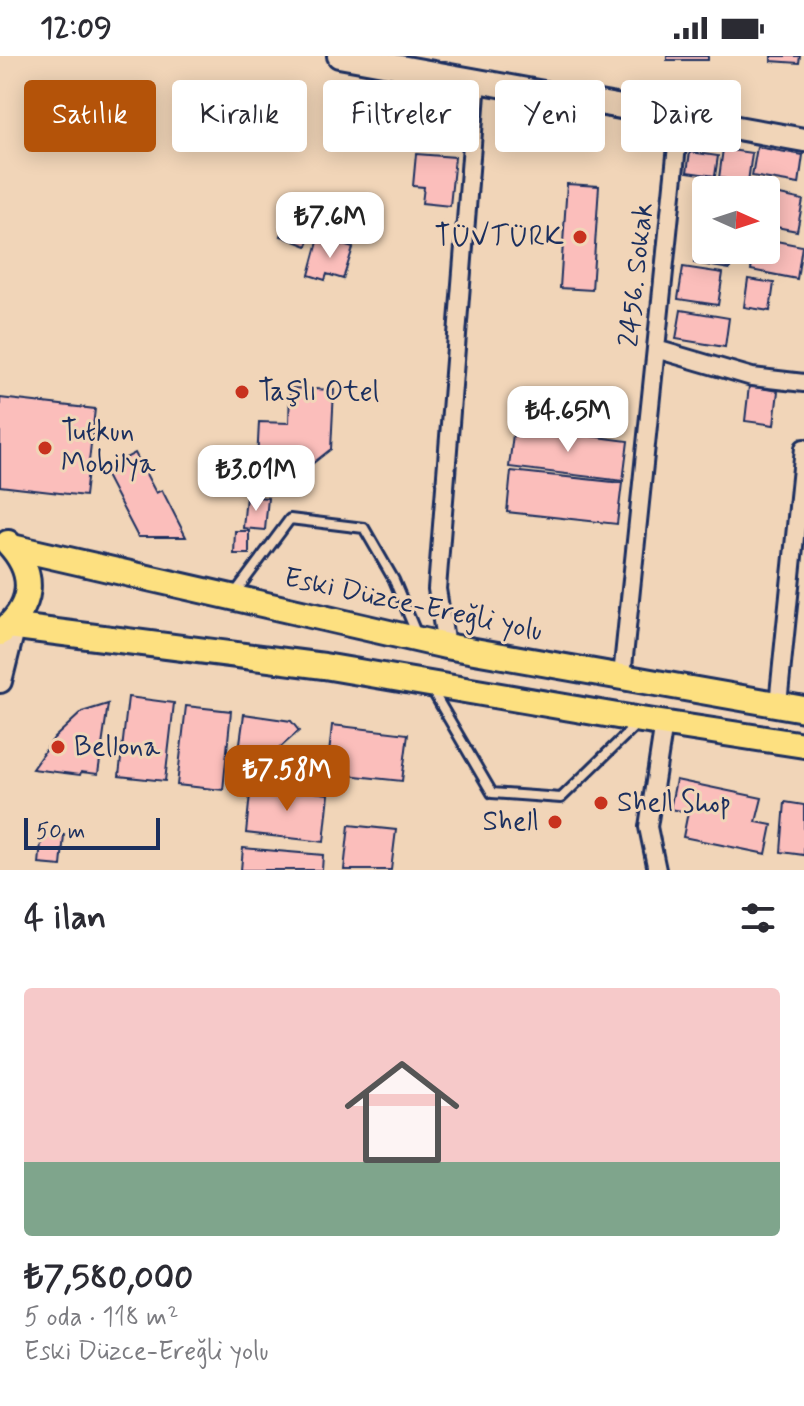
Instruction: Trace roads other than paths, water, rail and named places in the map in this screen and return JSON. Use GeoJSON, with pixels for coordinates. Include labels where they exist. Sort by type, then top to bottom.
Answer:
{"type":"FeatureCollection","features":[{"type":"Feature","properties":{"kind":"main road","name":"Eski Düzce-Ereğli yolu"},"geometry":{"type":"LineString","coordinates":[[6,543],[446,646],[804,709]]}},
{"type":"Feature","properties":{"kind":"main road"},"geometry":{"type":"LineString","coordinates":[[6,543],[18,554],[26,569],[28,586],[24,605],[9,626],[324,666],[804,745]]}},
{"type":"Feature","properties":{"kind":"street"},"geometry":{"type":"LineString","coordinates":[[339,56],[471,80]]}},
{"type":"Feature","properties":{"kind":"street"},"geometry":{"type":"LineString","coordinates":[[479,81],[621,107]]}},
{"type":"Feature","properties":{"kind":"street"},"geometry":{"type":"LineString","coordinates":[[741,128],[804,140]]}},
{"type":"Feature","properties":{"kind":"street"},"geometry":{"type":"LineString","coordinates":[[446,646],[437,589],[471,152]]}},
{"type":"Feature","properties":{"kind":"street","name":"2456. Sokak"},"geometry":{"type":"LineString","coordinates":[[622,676],[676,152]]}},
{"type":"Feature","properties":{"kind":"street"},"geometry":{"type":"LineString","coordinates":[[656,349],[752,377],[804,383]]}},
{"type":"Feature","properties":{"kind":"street"},"geometry":{"type":"LineString","coordinates":[[778,704],[804,448]]}},
{"type":"Feature","properties":{"kind":"street"},"geometry":{"type":"LineString","coordinates":[[0,681],[9,626]]}},
{"type":"Feature","properties":{"kind":"street"},"geometry":{"type":"LineString","coordinates":[[652,722],[648,827],[657,870]]}},
{"type":"Feature","properties":{"kind":"lane"},"geometry":{"type":"LineString","coordinates":[[232,597],[290,519],[364,528],[394,580],[419,640]]}},
{"type":"Feature","properties":{"kind":"lane"},"geometry":{"type":"LineString","coordinates":[[428,682],[492,793],[561,798],[652,722]]}},
{"type":"Feature","properties":{"kind":"place","name":"TÜVTÜRK"},"geometry":{"type":"Point","coordinates":[580,237]}},
{"type":"Feature","properties":{"kind":"place","name":"Taşlı Otel"},"geometry":{"type":"Point","coordinates":[242,392]}},
{"type":"Feature","properties":{"kind":"place","name":"Tutkun Mobilya"},"geometry":{"type":"Point","coordinates":[45,448]}},
{"type":"Feature","properties":{"kind":"place","name":"Bellona"},"geometry":{"type":"Point","coordinates":[58,747]}},
{"type":"Feature","properties":{"kind":"place","name":"Shell Shop"},"geometry":{"type":"Point","coordinates":[601,803]}},
{"type":"Feature","properties":{"kind":"place","name":"Shell"},"geometry":{"type":"Point","coordinates":[555,822]}}]}
